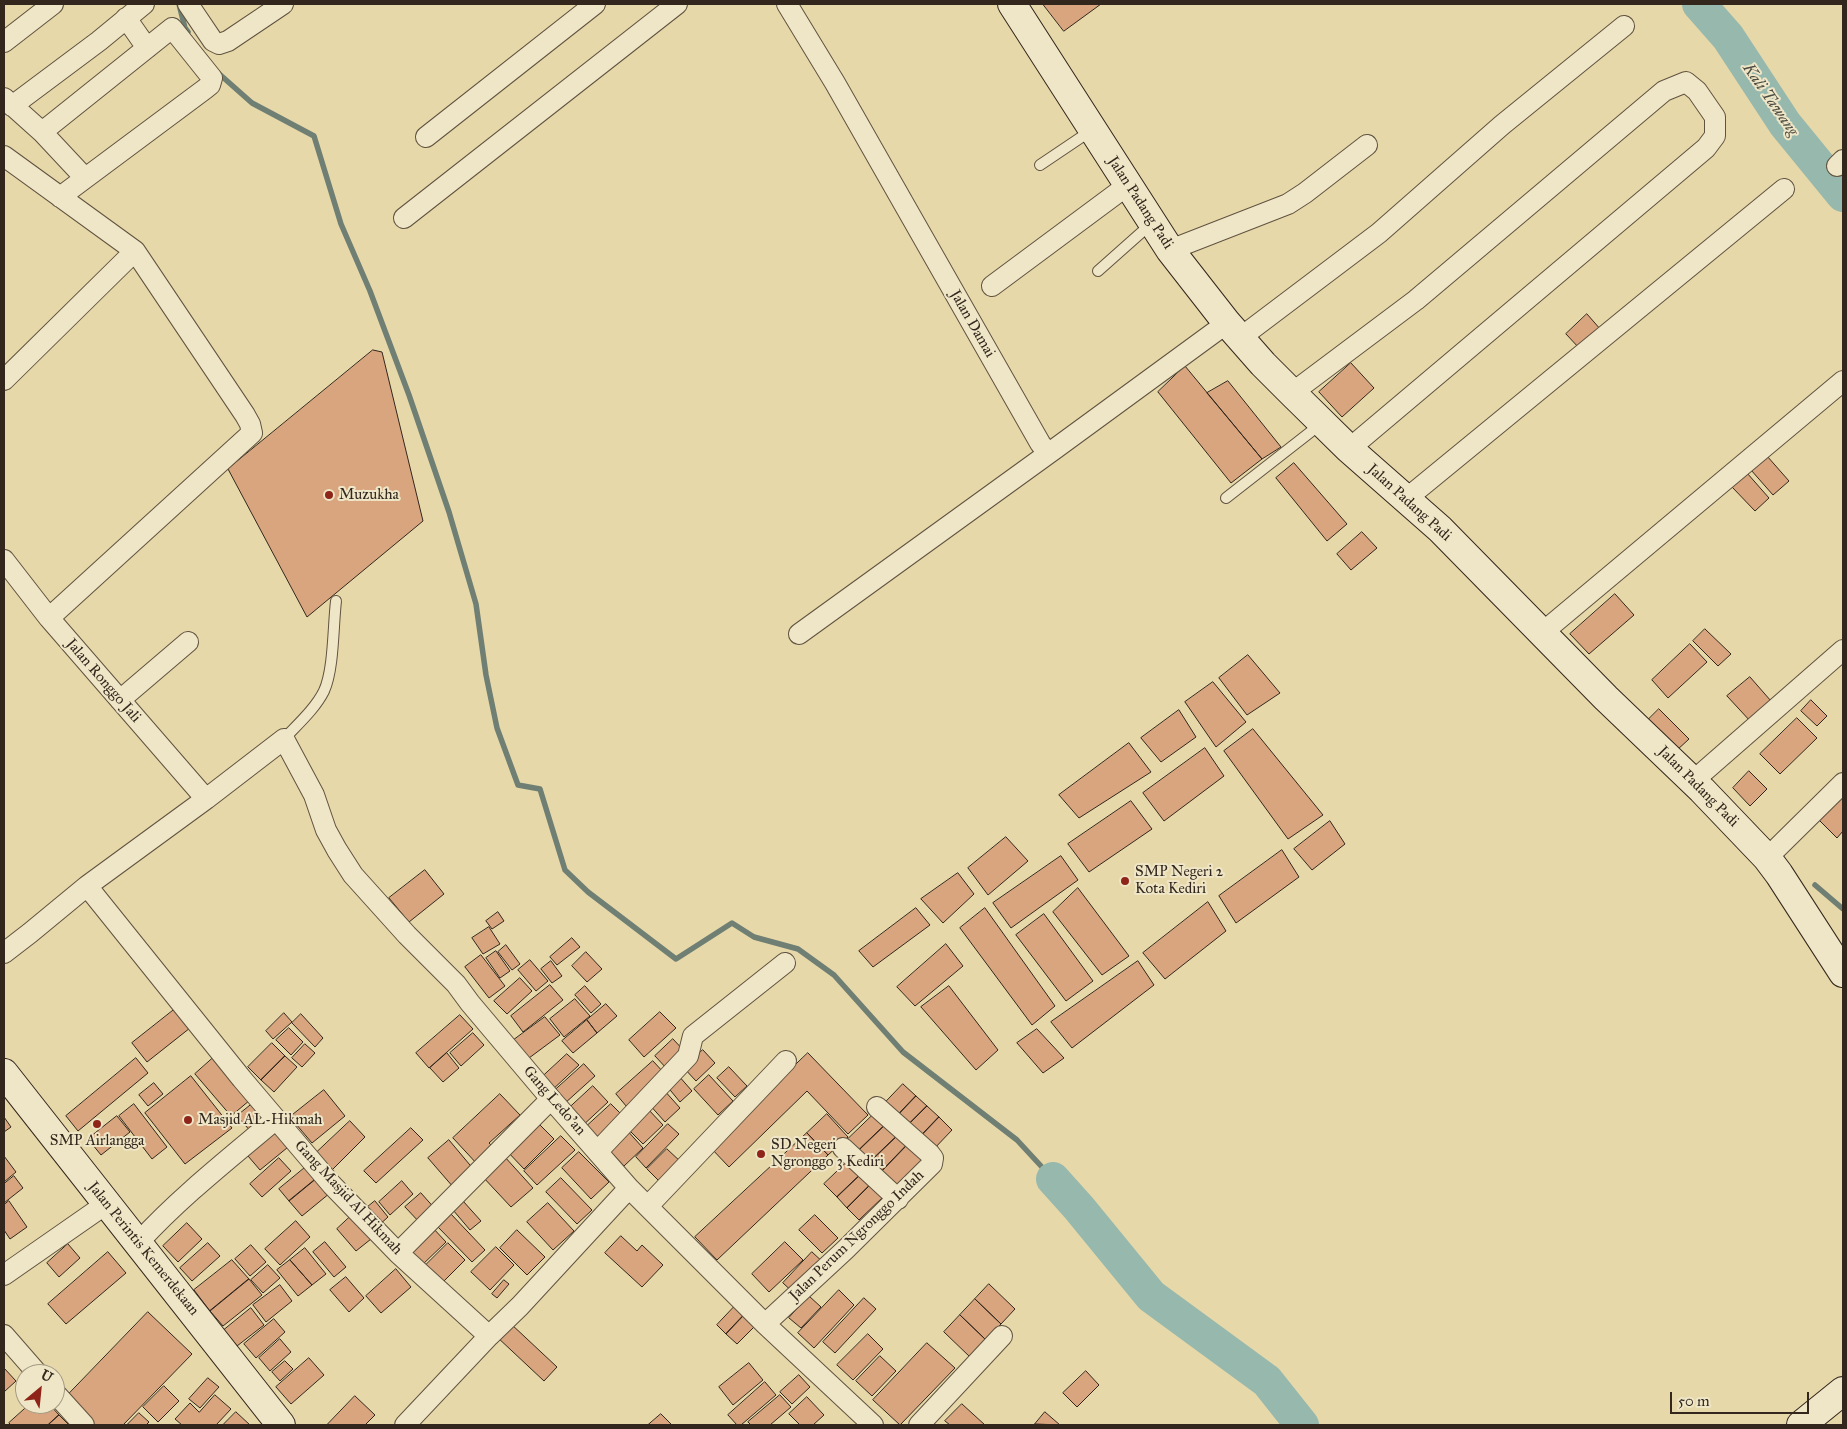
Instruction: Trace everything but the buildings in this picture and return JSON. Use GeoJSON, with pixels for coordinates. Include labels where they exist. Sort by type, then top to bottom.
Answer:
{"type":"FeatureCollection","features":[{"type":"Feature","properties":{"kind":"main road","name":"Jalan Padang Padi"},"geometry":{"type":"LineString","coordinates":[[1012,4],[1170,250],[1234,331],[1292,393],[1349,449],[1440,530],[1606,698],[1693,781],[1767,858],[1843,973]]}},
{"type":"Feature","properties":{"kind":"main road","name":"Jalan Perintis Kemerdekaan"},"geometry":{"type":"LineString","coordinates":[[4,1073],[106,1204],[139,1242],[281,1425]]}},
{"type":"Feature","properties":{"kind":"main road"},"geometry":{"type":"LineString","coordinates":[[1801,1425],[1843,1391]]}},
{"type":"Feature","properties":{"kind":"street"},"geometry":{"type":"LineString","coordinates":[[4,42],[53,4]]}},
{"type":"Feature","properties":{"kind":"street"},"geometry":{"type":"LineString","coordinates":[[86,178],[42,132],[8,102],[144,4]]}},
{"type":"Feature","properties":{"kind":"street"},"geometry":{"type":"LineString","coordinates":[[188,4],[213,41],[219,44],[233,38],[283,4]]}},
{"type":"Feature","properties":{"kind":"street"},"geometry":{"type":"LineString","coordinates":[[426,137],[595,4]]}},
{"type":"Feature","properties":{"kind":"street"},"geometry":{"type":"LineString","coordinates":[[404,218],[677,4]]}},
{"type":"Feature","properties":{"kind":"street","name":"Jalan Damai"},"geometry":{"type":"LineString","coordinates":[[787,4],[835,83],[1040,443],[1045,450],[1052,451]]}},
{"type":"Feature","properties":{"kind":"street"},"geometry":{"type":"LineString","coordinates":[[126,18],[147,48]]}},
{"type":"Feature","properties":{"kind":"street"},"geometry":{"type":"LineString","coordinates":[[799,634],[1052,451],[1379,233],[1502,125],[1624,26]]}},
{"type":"Feature","properties":{"kind":"street"},"geometry":{"type":"LineString","coordinates":[[42,132],[172,28],[212,78],[210,85],[60,197]]}},
{"type":"Feature","properties":{"kind":"street"},"geometry":{"type":"LineString","coordinates":[[1292,393],[1416,300],[1664,91],[1686,82],[1696,91],[1715,117],[1715,136],[1706,148],[1349,449]]}},
{"type":"Feature","properties":{"kind":"street"},"geometry":{"type":"LineString","coordinates":[[1170,250],[1288,204],[1368,145]]}},
{"type":"Feature","properties":{"kind":"street"},"geometry":{"type":"LineString","coordinates":[[6,160],[135,251],[245,415],[252,433],[49,618]]}},
{"type":"Feature","properties":{"kind":"street"},"geometry":{"type":"LineString","coordinates":[[992,286],[1128,185]]}},
{"type":"Feature","properties":{"kind":"street"},"geometry":{"type":"LineString","coordinates":[[1406,499],[1784,189]]}},
{"type":"Feature","properties":{"kind":"street"},"geometry":{"type":"LineString","coordinates":[[4,380],[135,251]]}},
{"type":"Feature","properties":{"kind":"street"},"geometry":{"type":"LineString","coordinates":[[1542,633],[1843,381]]}},
{"type":"Feature","properties":{"kind":"street","name":"Jalan Ronggo Jali"},"geometry":{"type":"LineString","coordinates":[[4,560],[49,618],[206,799]]}},
{"type":"Feature","properties":{"kind":"street"},"geometry":{"type":"LineString","coordinates":[[120,700],[188,642]]}},
{"type":"Feature","properties":{"kind":"street"},"geometry":{"type":"LineString","coordinates":[[1693,781],[1843,650]]}},
{"type":"Feature","properties":{"kind":"street"},"geometry":{"type":"LineString","coordinates":[[4,953],[87,886],[284,739]]}},
{"type":"Feature","properties":{"kind":"street","name":"Gang Ledo'an"},"geometry":{"type":"LineString","coordinates":[[284,739],[314,795],[330,836],[353,875],[407,935],[456,984],[470,1004],[629,1188],[765,1324],[873,1425]]}},
{"type":"Feature","properties":{"kind":"street"},"geometry":{"type":"LineString","coordinates":[[1767,858],[1843,783]]}},
{"type":"Feature","properties":{"kind":"street","name":"Gang Masjid Al Hikmah"},"geometry":{"type":"LineString","coordinates":[[87,886],[184,1007],[332,1185],[398,1253],[489,1336]]}},
{"type":"Feature","properties":{"kind":"street"},"geometry":{"type":"LineString","coordinates":[[598,1151],[688,1056],[693,1036],[785,964]]}},
{"type":"Feature","properties":{"kind":"street"},"geometry":{"type":"LineString","coordinates":[[648,1205],[786,1061]]}},
{"type":"Feature","properties":{"kind":"street"},"geometry":{"type":"LineString","coordinates":[[398,1253],[551,1099]]}},
{"type":"Feature","properties":{"kind":"street","name":"Jalan Perum Ngronggo Indah"},"geometry":{"type":"LineString","coordinates":[[765,1324],[898,1199],[929,1168],[934,1160],[877,1107]]}},
{"type":"Feature","properties":{"kind":"street"},"geometry":{"type":"LineString","coordinates":[[139,1242],[207,1177],[276,1118]]}},
{"type":"Feature","properties":{"kind":"street"},"geometry":{"type":"LineString","coordinates":[[844,1148],[898,1199]]}},
{"type":"Feature","properties":{"kind":"street"},"geometry":{"type":"LineString","coordinates":[[405,1425],[520,1306],[629,1188]]}},
{"type":"Feature","properties":{"kind":"street"},"geometry":{"type":"LineString","coordinates":[[4,1276],[106,1204]]}},
{"type":"Feature","properties":{"kind":"street"},"geometry":{"type":"LineString","coordinates":[[4,1335],[29,1364]]}},
{"type":"Feature","properties":{"kind":"street"},"geometry":{"type":"LineString","coordinates":[[919,1425],[1002,1336]]}},
{"type":"Feature","properties":{"kind":"street"},"geometry":{"type":"LineString","coordinates":[[65,1404],[84,1425]]}},
{"type":"Feature","properties":{"kind":"lane"},"geometry":{"type":"LineString","coordinates":[[1040,164],[1093,130]]}},
{"type":"Feature","properties":{"kind":"lane"},"geometry":{"type":"LineString","coordinates":[[1098,271],[1152,223]]}},
{"type":"Feature","properties":{"kind":"lane"},"geometry":{"type":"LineString","coordinates":[[1226,498],[1322,422]]}},
{"type":"Feature","properties":{"kind":"lane"},"geometry":{"type":"LineString","coordinates":[[284,739],[314,707],[324,690],[331,661],[336,601]]}},
{"type":"Feature","properties":{"kind":"waterway"},"geometry":{"type":"LineString","coordinates":[[179,4],[185,28],[188,32]]}},
{"type":"Feature","properties":{"kind":"waterway","name":"Kali Tawang"},"geometry":{"type":"LineString","coordinates":[[1699,4],[1728,37],[1785,124],[1843,195]]}},
{"type":"Feature","properties":{"kind":"waterway"},"geometry":{"type":"LineString","coordinates":[[217,72],[252,103],[314,136],[341,224],[370,291],[409,395],[449,512],[476,604],[486,675],[497,728],[518,785],[540,789],[565,870],[588,892],[676,959],[732,923],[754,937],[798,949],[834,975],[903,1052],[1017,1140],[1053,1179]]}},
{"type":"Feature","properties":{"kind":"waterway"},"geometry":{"type":"LineString","coordinates":[[1815,885],[1843,909]]}},
{"type":"Feature","properties":{"kind":"waterway"},"geometry":{"type":"LineString","coordinates":[[1053,1179],[1151,1296],[1267,1381],[1302,1425]]}},
{"type":"Feature","properties":{"kind":"place","name":"Muzukha"},"geometry":{"type":"Point","coordinates":[329,495]}},
{"type":"Feature","properties":{"kind":"place","name":"SMP Negeri 2 Kota Kediri"},"geometry":{"type":"Point","coordinates":[1125,881]}},
{"type":"Feature","properties":{"kind":"place","name":"Masjid AL-Hikmah"},"geometry":{"type":"Point","coordinates":[188,1120]}},
{"type":"Feature","properties":{"kind":"place","name":"SMP Airlangga"},"geometry":{"type":"Point","coordinates":[97,1124]}},
{"type":"Feature","properties":{"kind":"place","name":"SD Negeri Ngronggo 3 Kediri"},"geometry":{"type":"Point","coordinates":[761,1154]}}]}
